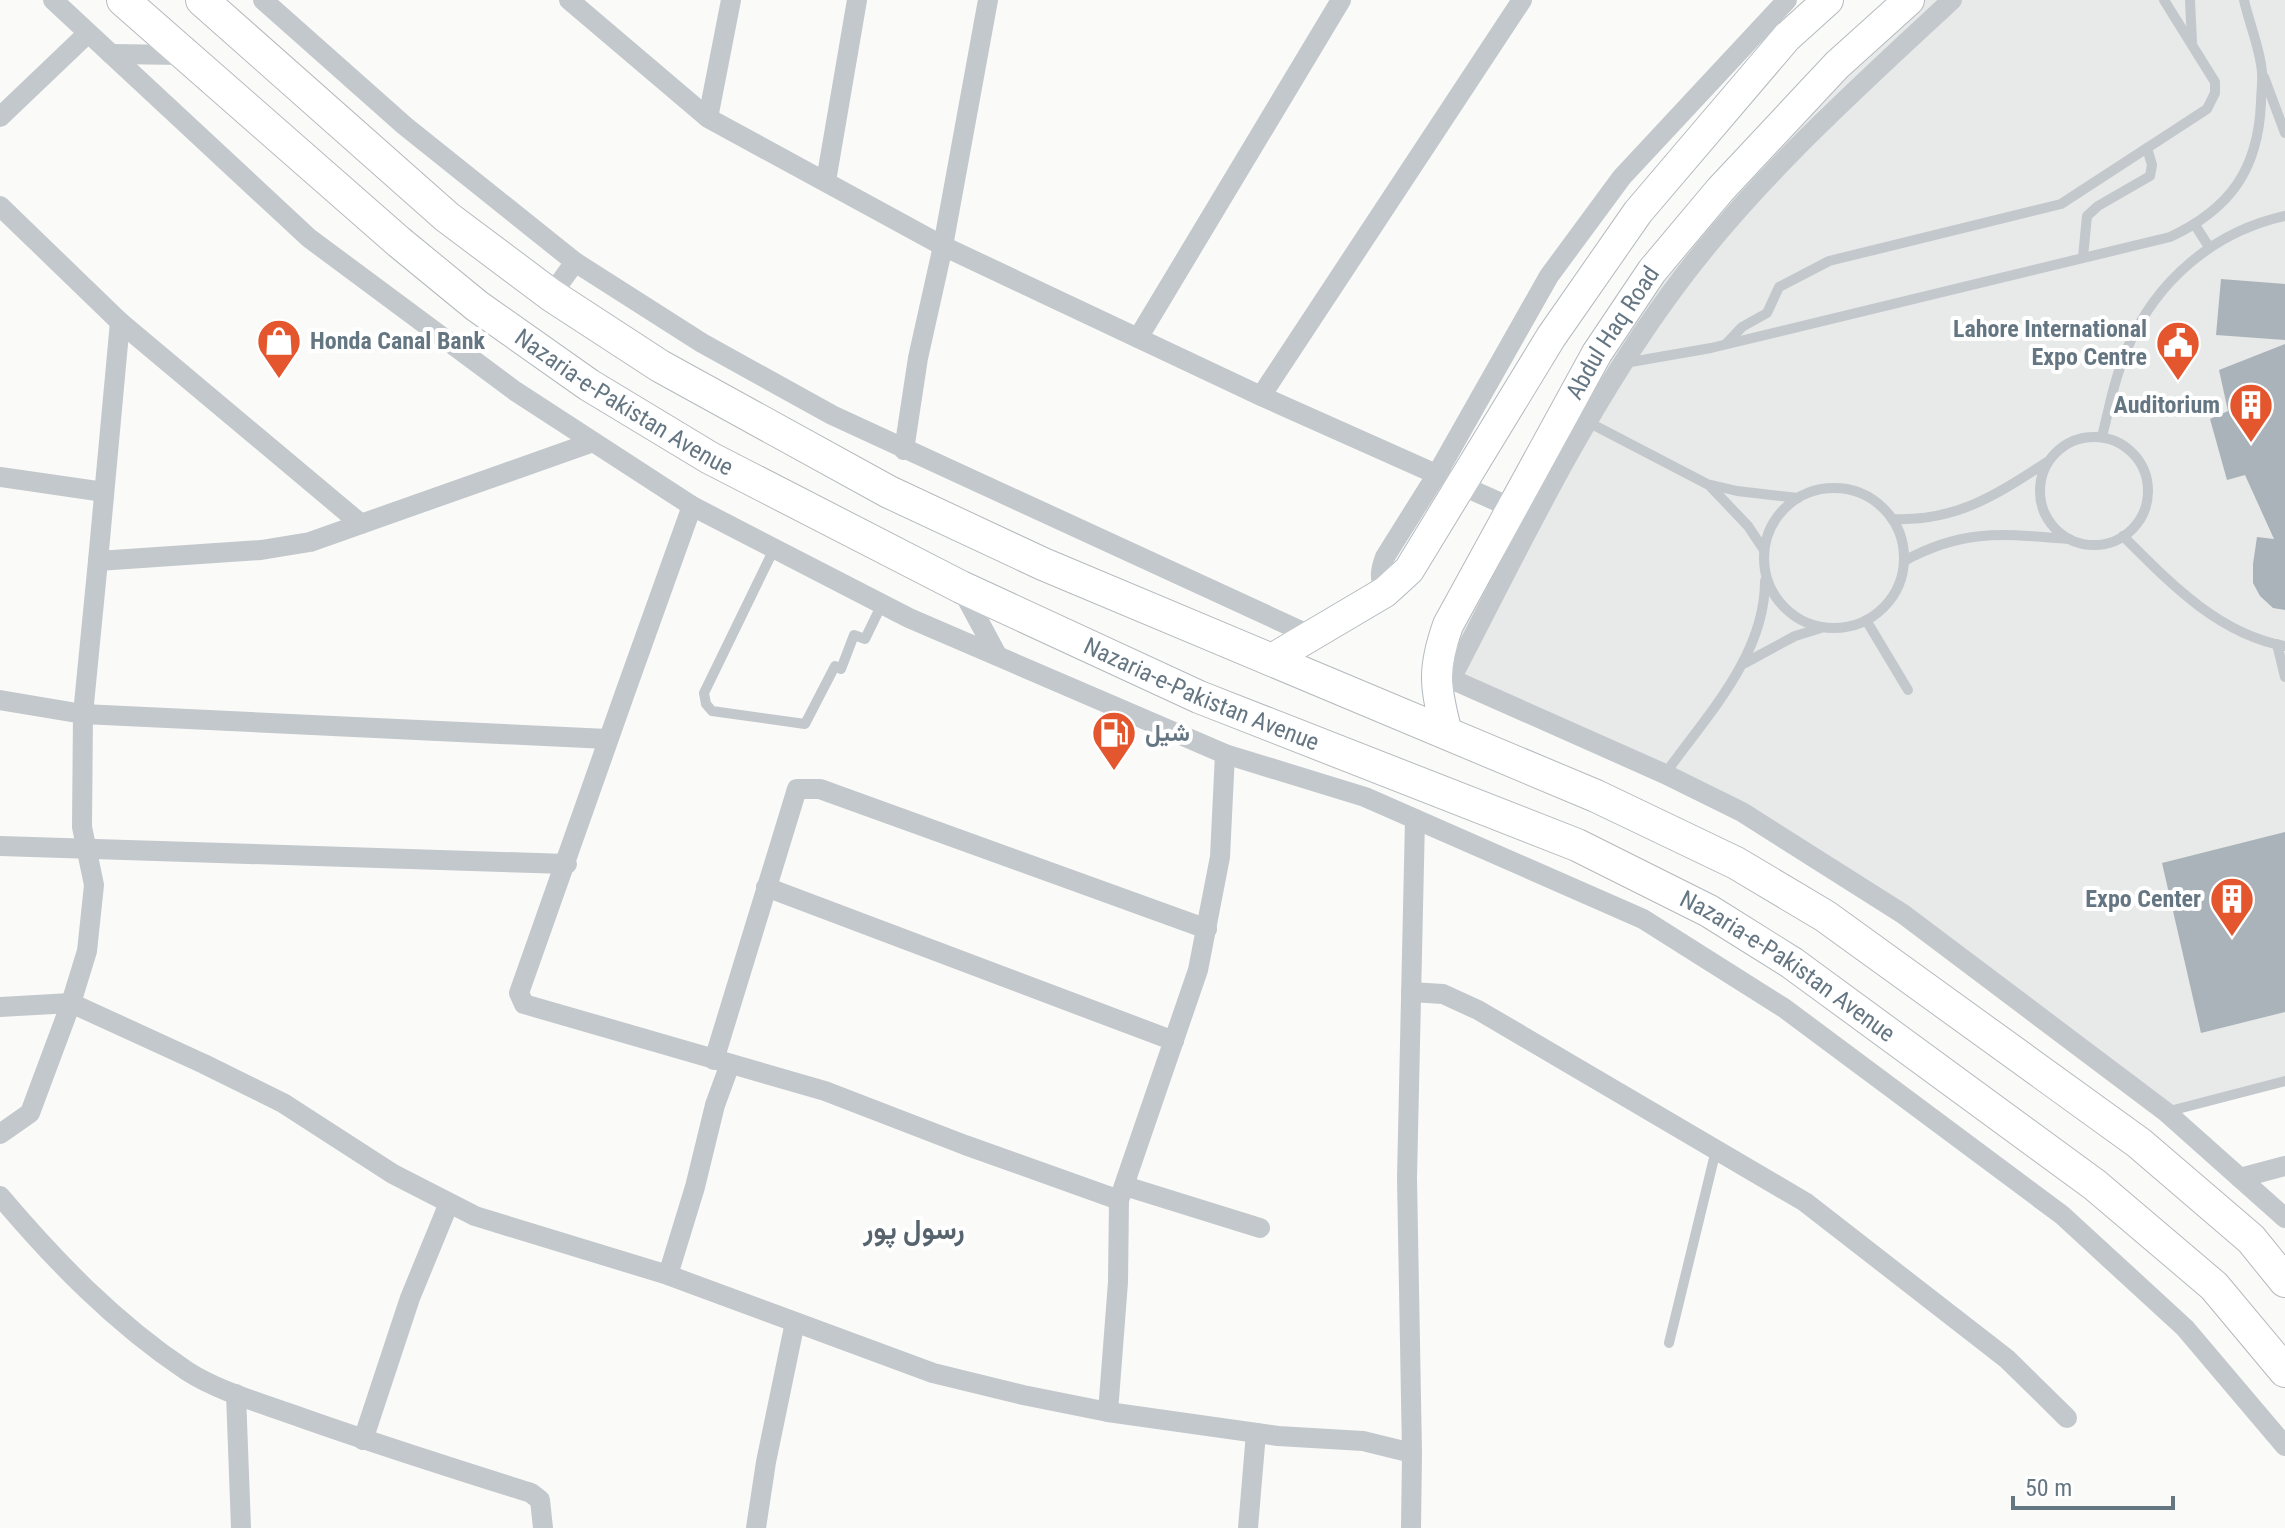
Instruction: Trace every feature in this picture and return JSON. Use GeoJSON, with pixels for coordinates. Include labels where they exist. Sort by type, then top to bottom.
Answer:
{"type":"FeatureCollection","features":[{"type":"Feature","properties":{"kind":"main road","name":"Nazaria-e-Pakistan Avenue"},"geometry":{"type":"LineString","coordinates":[[123,0],[455,287],[589,385],[710,458],[961,587],[1199,697],[1338,770],[1577,845],[1709,911],[1792,963],[2095,1185],[2214,1286],[2285,1371]]}},
{"type":"Feature","properties":{"kind":"main road","name":"Nazaria-e-Pakistan Avenue"},"geometry":{"type":"LineString","coordinates":[[202,0],[447,217],[551,295],[660,366],[889,492],[1043,564],[1596,796],[1736,863],[1825,916],[2139,1143],[2251,1239],[2285,1281]]}},
{"type":"Feature","properties":{"kind":"main road","name":"Abdul Haq Road"},"geometry":{"type":"LineString","coordinates":[[1270,660],[1385,592],[1409,570],[1448,479],[1638,212],[1787,37],[1828,0]]}},
{"type":"Feature","properties":{"kind":"main road","name":"Abdul Haq Road"},"geometry":{"type":"LineString","coordinates":[[1447,733],[1439,651],[1448,625],[1512,508],[1577,415],[1610,358],[1652,271],[1720,190],[1837,65],[1909,0]]}},
{"type":"Feature","properties":{"kind":"street"},"geometry":{"type":"LineString","coordinates":[[53,0],[309,238],[515,391],[692,506],[882,604],[1225,754],[1338,770],[1415,819],[1643,919],[1784,1008],[2062,1215],[2185,1328],[2285,1446]]}},
{"type":"Feature","properties":{"kind":"street"},"geometry":{"type":"LineString","coordinates":[[263,0],[405,126],[575,262],[702,343],[832,415],[904,450],[1312,636]]}},
{"type":"Feature","properties":{"kind":"street"},"geometry":{"type":"LineString","coordinates":[[569,0],[708,118],[943,246],[1261,396],[1512,508]]}},
{"type":"Feature","properties":{"kind":"street"},"geometry":{"type":"LineString","coordinates":[[708,118],[731,0]]}},
{"type":"Feature","properties":{"kind":"street"},"geometry":{"type":"LineString","coordinates":[[826,181],[857,0]]}},
{"type":"Feature","properties":{"kind":"street"},"geometry":{"type":"LineString","coordinates":[[904,450],[918,358],[943,246],[988,0]]}},
{"type":"Feature","properties":{"kind":"street"},"geometry":{"type":"LineString","coordinates":[[1138,338],[1341,0]]}},
{"type":"Feature","properties":{"kind":"street"},"geometry":{"type":"LineString","coordinates":[[1261,396],[1522,0]]}},
{"type":"Feature","properties":{"kind":"street"},"geometry":{"type":"LineString","coordinates":[[1448,479],[1549,276],[1622,177],[1787,0]]}},
{"type":"Feature","properties":{"kind":"street"},"geometry":{"type":"LineString","coordinates":[[1610,358],[1671,292],[1736,211],[1854,91],[1952,0]]}},
{"type":"Feature","properties":{"kind":"street"},"geometry":{"type":"LineString","coordinates":[[0,117],[87,34]]}},
{"type":"Feature","properties":{"kind":"street"},"geometry":{"type":"LineString","coordinates":[[111,54],[183,55]]}},
{"type":"Feature","properties":{"kind":"street"},"geometry":{"type":"LineString","coordinates":[[0,206],[120,322],[361,524]]}},
{"type":"Feature","properties":{"kind":"street"},"geometry":{"type":"LineString","coordinates":[[551,295],[575,262]]}},
{"type":"Feature","properties":{"kind":"street"},"geometry":{"type":"LineString","coordinates":[[0,1134],[30,1113],[87,951],[94,885],[82,827],[83,714],[120,322]]}},
{"type":"Feature","properties":{"kind":"street"},"geometry":{"type":"LineString","coordinates":[[1577,415],[1443,678],[1665,774],[1742,812],[1903,914],[2166,1112],[2284,1215]]}},
{"type":"Feature","properties":{"kind":"street"},"geometry":{"type":"LineString","coordinates":[[98,561],[261,550],[310,542],[593,442]]}},
{"type":"Feature","properties":{"kind":"street"},"geometry":{"type":"LineString","coordinates":[[0,477],[104,492]]}},
{"type":"Feature","properties":{"kind":"street"},"geometry":{"type":"LineString","coordinates":[[692,506],[607,739],[567,864],[519,993],[520,999],[524,1004],[825,1091],[965,1145],[1122,1193],[1260,1228]]}},
{"type":"Feature","properties":{"kind":"street"},"geometry":{"type":"LineString","coordinates":[[961,587],[997,655]]}},
{"type":"Feature","properties":{"kind":"street"},"geometry":{"type":"LineString","coordinates":[[0,700],[83,714],[607,739]]}},
{"type":"Feature","properties":{"kind":"street"},"geometry":{"type":"LineString","coordinates":[[1108,1412],[1122,1193],[1198,970],[1220,857],[1225,754]]}},
{"type":"Feature","properties":{"kind":"street"},"geometry":{"type":"LineString","coordinates":[[668,1275],[695,1187],[722,1062],[766,887],[797,789],[820,789],[1207,929]]}},
{"type":"Feature","properties":{"kind":"street"},"geometry":{"type":"LineString","coordinates":[[1411,1528],[1407,1178],[1415,819]]}},
{"type":"Feature","properties":{"kind":"street"},"geometry":{"type":"LineString","coordinates":[[0,846],[567,864]]}},
{"type":"Feature","properties":{"kind":"street"},"geometry":{"type":"LineString","coordinates":[[766,887],[1174,1041]]}},
{"type":"Feature","properties":{"kind":"street"},"geometry":{"type":"LineString","coordinates":[[1411,992],[1443,994],[1478,1010],[1805,1202],[2007,1359],[2067,1418]]}},
{"type":"Feature","properties":{"kind":"street"},"geometry":{"type":"LineString","coordinates":[[0,1007],[71,1003],[283,1103],[393,1174],[475,1216],[668,1275],[933,1373],[1108,1412],[1256,1433],[1363,1441],[1412,1453]]}},
{"type":"Feature","properties":{"kind":"street"},"geometry":{"type":"LineString","coordinates":[[2240,1178],[2285,1166]]}},
{"type":"Feature","properties":{"kind":"street"},"geometry":{"type":"LineString","coordinates":[[0,1196],[39,1243],[94,1298],[188,1372],[236,1394],[363,1440],[531,1493],[540,1500],[543,1528]]}},
{"type":"Feature","properties":{"kind":"street"},"geometry":{"type":"LineString","coordinates":[[363,1440],[410,1298],[449,1203]]}},
{"type":"Feature","properties":{"kind":"street"},"geometry":{"type":"LineString","coordinates":[[756,1528],[766,1462],[795,1322]]}},
{"type":"Feature","properties":{"kind":"street"},"geometry":{"type":"LineString","coordinates":[[236,1394],[241,1528]]}},
{"type":"Feature","properties":{"kind":"street"},"geometry":{"type":"LineString","coordinates":[[1248,1528],[1256,1433]]}},
{"type":"Feature","properties":{"kind":"lane"},"geometry":{"type":"LineString","coordinates":[[1724,345],[1742,327],[1767,313],[1779,287],[1829,261],[2061,204],[2207,109],[2212,102],[2215,82],[2164,0]]}},
{"type":"Feature","properties":{"kind":"lane"},"geometry":{"type":"LineString","coordinates":[[2190,0],[2192,44]]}},
{"type":"Feature","properties":{"kind":"lane"},"geometry":{"type":"LineString","coordinates":[[2244,0],[2262,71],[2285,133]]}},
{"type":"Feature","properties":{"kind":"lane"},"geometry":{"type":"LineString","coordinates":[[1610,358],[1724,345],[2170,237],[2213,213],[2231,193],[2253,154],[2259,130],[2262,71]]}},
{"type":"Feature","properties":{"kind":"lane"},"geometry":{"type":"LineString","coordinates":[[2083,257],[2087,216],[2098,206],[2150,176],[2152,165],[2147,148]]}},
{"type":"Feature","properties":{"kind":"lane"},"geometry":{"type":"LineString","coordinates":[[2102,437],[2126,350],[2144,315],[2168,282],[2209,247],[2264,220],[2285,216]]}},
{"type":"Feature","properties":{"kind":"lane"},"geometry":{"type":"LineString","coordinates":[[2195,225],[2209,247]]}},
{"type":"Feature","properties":{"kind":"lane"},"geometry":{"type":"LineString","coordinates":[[1577,415],[1707,484],[1798,498]]}},
{"type":"Feature","properties":{"kind":"lane"},"geometry":{"type":"LineString","coordinates":[[1892,519],[1917,520],[1984,502],[2049,461],[2059,450],[2087,437],[2102,437],[2116,442],[2138,460],[2148,487],[2143,515],[2123,536],[2098,545],[2015,535],[1964,537],[1941,542],[1904,561]]}},
{"type":"Feature","properties":{"kind":"lane"},"geometry":{"type":"LineString","coordinates":[[2049,461],[2040,490],[2042,506],[2058,531],[2072,540]]}},
{"type":"Feature","properties":{"kind":"lane"},"geometry":{"type":"LineString","coordinates":[[1707,484],[1738,515],[1764,550]]}},
{"type":"Feature","properties":{"kind":"lane"},"geometry":{"type":"LineString","coordinates":[[1665,774],[1744,664],[1754,643],[1762,620],[1764,550],[1779,515],[1798,498],[1823,489],[1849,490],[1873,500],[1892,519],[1899,532],[1904,561],[1902,575],[1889,602],[1866,620],[1852,626],[1822,627],[1795,636],[1744,664]]}},
{"type":"Feature","properties":{"kind":"lane"},"geometry":{"type":"LineString","coordinates":[[2123,536],[2177,589],[2206,611],[2240,631],[2281,645],[2285,677]]}},
{"type":"Feature","properties":{"kind":"lane"},"geometry":{"type":"LineString","coordinates":[[774,549],[704,693],[706,704],[712,711],[805,724],[835,666],[841,669],[854,635],[865,639],[882,604]]}},
{"type":"Feature","properties":{"kind":"lane"},"geometry":{"type":"LineString","coordinates":[[1765,574],[1784,607],[1795,616],[1822,627]]}},
{"type":"Feature","properties":{"kind":"lane"},"geometry":{"type":"LineString","coordinates":[[1866,620],[1908,690]]}},
{"type":"Feature","properties":{"kind":"lane"},"geometry":{"type":"LineString","coordinates":[[2166,1112],[2285,1081]]}},
{"type":"Feature","properties":{"kind":"lane"},"geometry":{"type":"LineString","coordinates":[[1669,1343],[1716,1150]]}},
{"type":"Feature","properties":{"kind":"shaded area"},"geometry":{"type":"Polygon","coordinates":[[[1914,0],[2285,0],[2285,1081],[2166,1112],[1903,914],[1742,812],[1435,676],[1652,271],[1914,0]]]}},
{"type":"Feature","properties":{"kind":"building"},"geometry":{"type":"Polygon","coordinates":[[[2221,279],[2285,284],[2285,340],[2216,335],[2221,279]]]}},
{"type":"Feature","properties":{"kind":"building","name":"Auditorium"},"geometry":{"type":"Polygon","coordinates":[[[2285,344],[2285,610],[2273,608],[2260,596],[2253,583],[2257,537],[2274,539],[2245,475],[2227,480],[2210,419],[2228,411],[2219,370],[2285,344]]]}},
{"type":"Feature","properties":{"kind":"building","name":"Expo Center"},"geometry":{"type":"Polygon","coordinates":[[[2285,832],[2285,1012],[2201,1033],[2162,863],[2285,832]]]}},
{"type":"Feature","properties":{"kind":"place","name":"Honda Canal Bank"},"geometry":{"type":"Point","coordinates":[279,380]}},
{"type":"Feature","properties":{"kind":"place","name":"Lahore International Expo Centre"},"geometry":{"type":"Point","coordinates":[2178,382]}},
{"type":"Feature","properties":{"kind":"place","name":"Auditorium"},"geometry":{"type":"Point","coordinates":[2251,444]}},
{"type":"Feature","properties":{"kind":"place","name":"شیل"},"geometry":{"type":"Point","coordinates":[1114,772]}},
{"type":"Feature","properties":{"kind":"place","name":"Expo Center"},"geometry":{"type":"Point","coordinates":[2232,938]}},
{"type":"Feature","properties":{"kind":"district","name":"رسول پور"},"geometry":{"type":"Point","coordinates":[914,1229]}}]}
